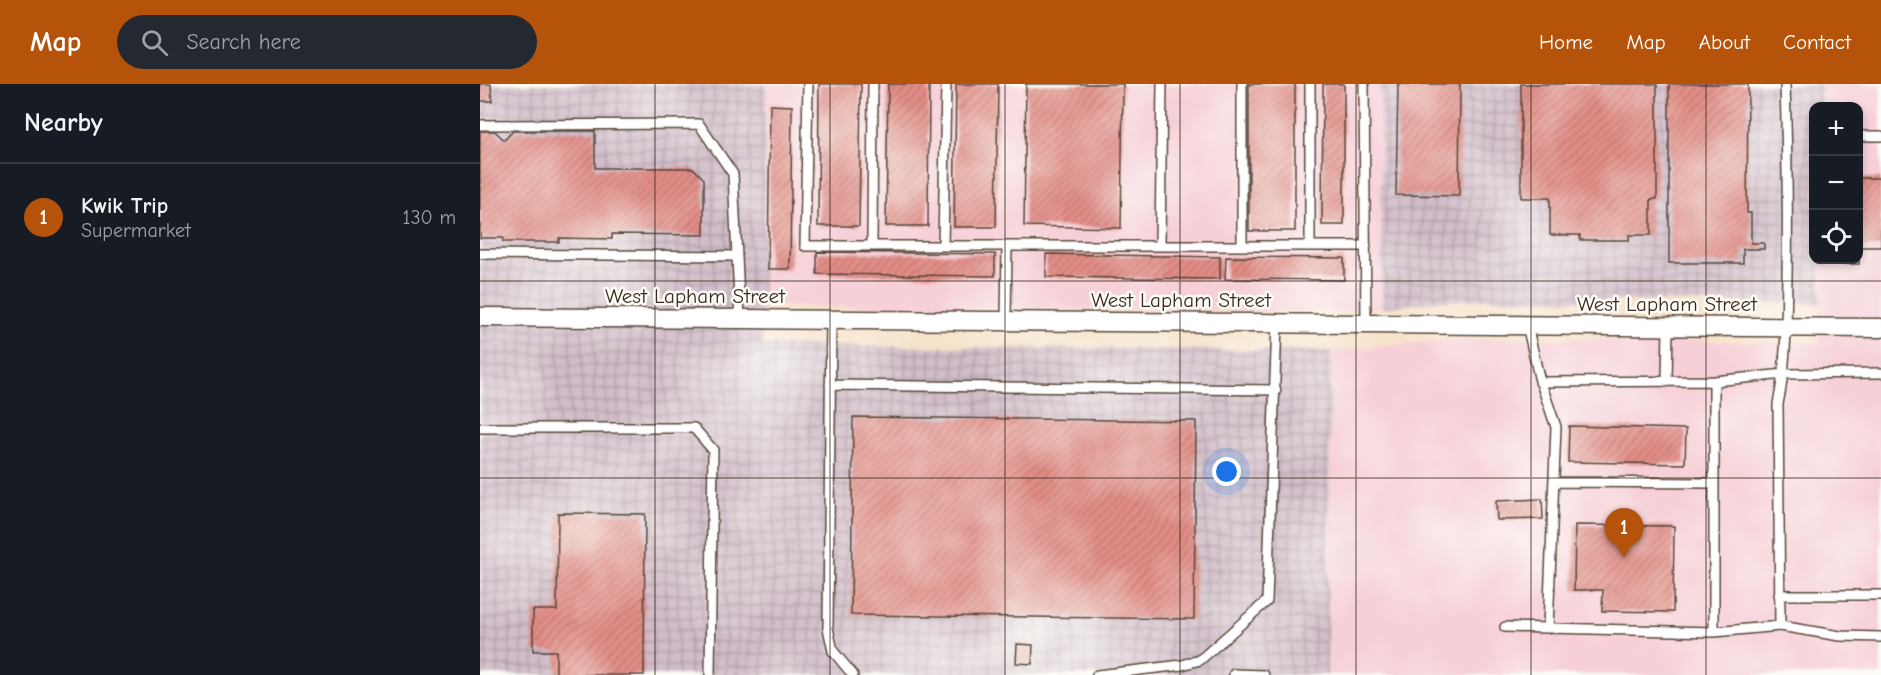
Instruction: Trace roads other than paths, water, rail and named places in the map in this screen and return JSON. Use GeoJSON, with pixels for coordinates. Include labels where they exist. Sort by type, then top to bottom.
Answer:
{"type":"FeatureCollection","features":[{"type":"Feature","properties":{"kind":"street","name":"West Lapham Street"},"geometry":{"type":"LineString","coordinates":[[480,317],[1881,328]]}},
{"type":"Feature","properties":{"kind":"lane"},"geometry":{"type":"LineString","coordinates":[[808,84],[805,246],[1366,246]]}},
{"type":"Feature","properties":{"kind":"lane"},"geometry":{"type":"LineString","coordinates":[[872,246],[873,84]]}},
{"type":"Feature","properties":{"kind":"lane"},"geometry":{"type":"LineString","coordinates":[[943,246],[946,84]]}},
{"type":"Feature","properties":{"kind":"lane"},"geometry":{"type":"LineString","coordinates":[[1161,246],[1162,84]]}},
{"type":"Feature","properties":{"kind":"lane"},"geometry":{"type":"LineString","coordinates":[[1242,84],[1242,246]]}},
{"type":"Feature","properties":{"kind":"lane"},"geometry":{"type":"LineString","coordinates":[[1310,84],[1310,246]]}},
{"type":"Feature","properties":{"kind":"lane"},"geometry":{"type":"LineString","coordinates":[[1364,84],[1366,324]]}},
{"type":"Feature","properties":{"kind":"lane"},"geometry":{"type":"LineString","coordinates":[[1780,626],[1778,404],[1785,374],[1788,184],[1785,84]]}},
{"type":"Feature","properties":{"kind":"lane"},"geometry":{"type":"LineString","coordinates":[[480,125],[699,124],[733,174],[740,319]]}},
{"type":"Feature","properties":{"kind":"lane"},"geometry":{"type":"LineString","coordinates":[[1863,136],[1881,136]]}},
{"type":"Feature","properties":{"kind":"lane"},"geometry":{"type":"LineString","coordinates":[[1005,321],[1006,246]]}},
{"type":"Feature","properties":{"kind":"lane"},"geometry":{"type":"LineString","coordinates":[[480,254],[737,256]]}},
{"type":"Feature","properties":{"kind":"lane"},"geometry":{"type":"LineString","coordinates":[[831,320],[828,628],[832,651],[853,675]]}},
{"type":"Feature","properties":{"kind":"lane"},"geometry":{"type":"LineString","coordinates":[[1097,675],[1182,665],[1200,660],[1267,602],[1277,323]]}},
{"type":"Feature","properties":{"kind":"lane"},"geometry":{"type":"LineString","coordinates":[[1527,325],[1540,382],[1556,427],[1548,628]]}},
{"type":"Feature","properties":{"kind":"lane"},"geometry":{"type":"LineString","coordinates":[[1667,382],[1668,327]]}},
{"type":"Feature","properties":{"kind":"lane"},"geometry":{"type":"LineString","coordinates":[[1540,382],[1714,381],[1785,374],[1881,373]]}},
{"type":"Feature","properties":{"kind":"lane"},"geometry":{"type":"LineString","coordinates":[[1714,381],[1714,632]]}},
{"type":"Feature","properties":{"kind":"lane"},"geometry":{"type":"LineString","coordinates":[[830,385],[1276,390]]}},
{"type":"Feature","properties":{"kind":"lane"},"geometry":{"type":"LineString","coordinates":[[480,428],[694,428],[712,450],[710,675]]}},
{"type":"Feature","properties":{"kind":"lane"},"geometry":{"type":"LineString","coordinates":[[1554,482],[1714,483]]}},
{"type":"Feature","properties":{"kind":"lane"},"geometry":{"type":"LineString","coordinates":[[1779,595],[1881,595]]}},
{"type":"Feature","properties":{"kind":"lane"},"geometry":{"type":"LineString","coordinates":[[1505,627],[1714,632],[1780,626],[1840,636],[1881,637]]}},
{"type":"Feature","properties":{"kind":"lane"},"geometry":{"type":"LineString","coordinates":[[1234,674],[1264,675]]}},
{"type":"Feature","properties":{"kind":"place","name":"Kwik Trip"},"geometry":{"type":"Point","coordinates":[1624,558]}}]}
